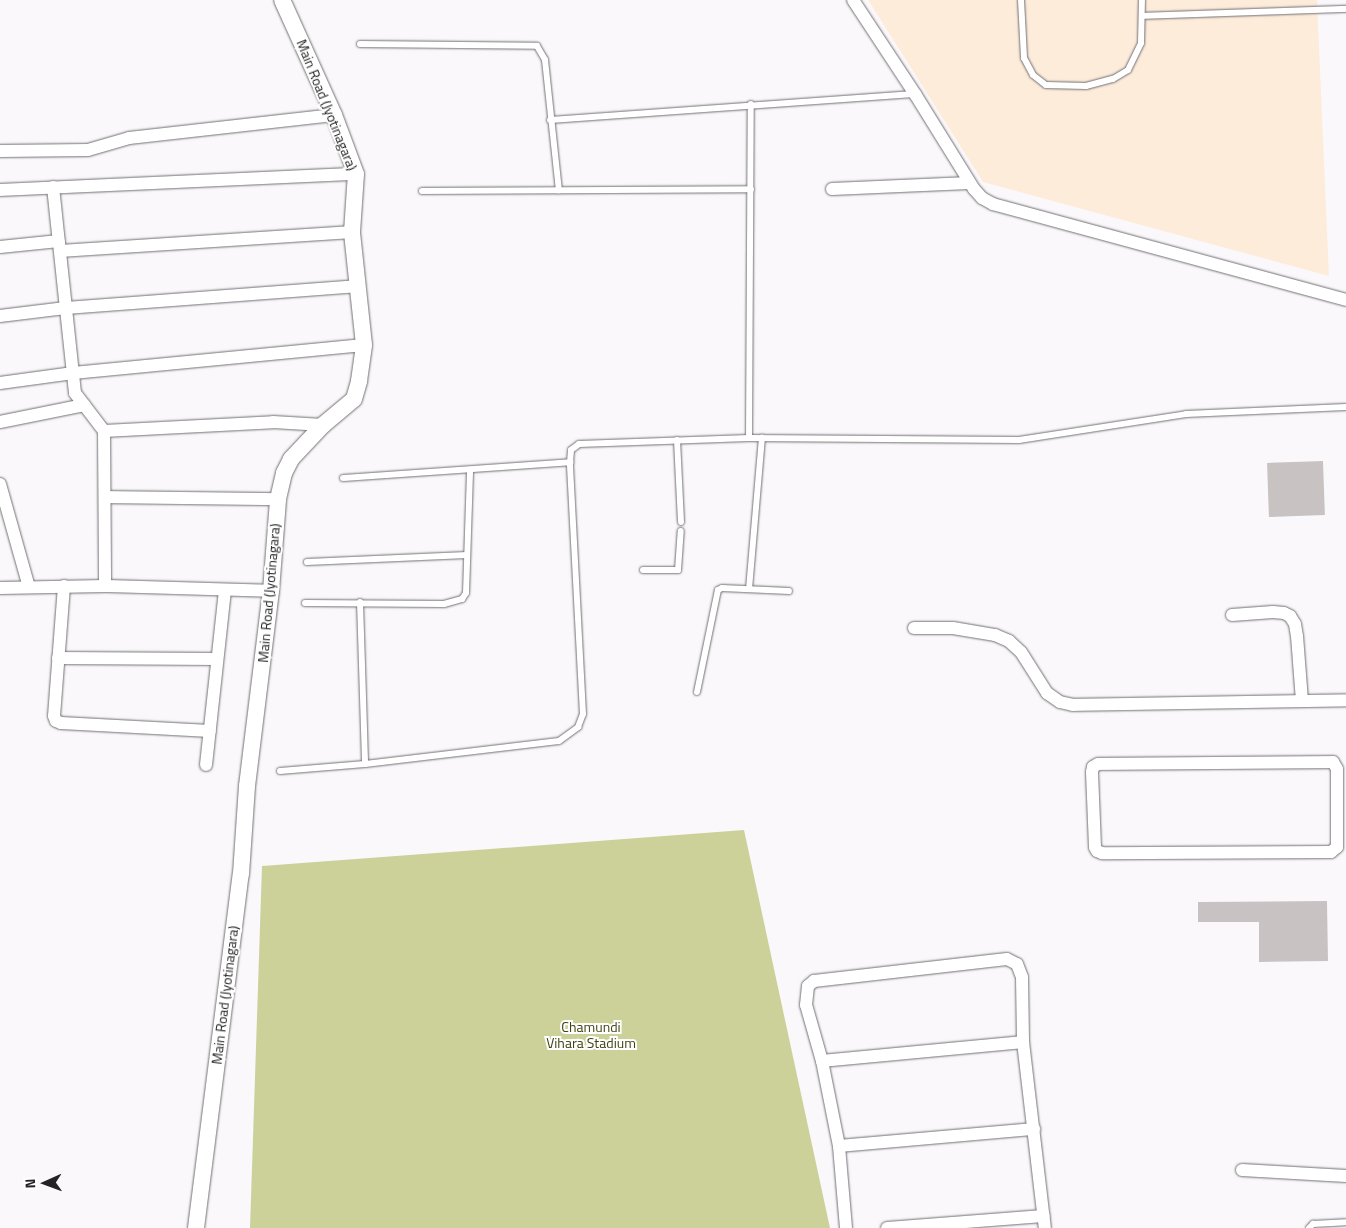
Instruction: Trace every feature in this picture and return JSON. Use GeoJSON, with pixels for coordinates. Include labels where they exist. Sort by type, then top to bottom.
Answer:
{"type":"FeatureCollection","features":[{"type":"Feature","properties":{"kind":"street","name":"Main Road (Jyotinagara)"},"geometry":{"type":"LineString","coordinates":[[196,1228],[239,884],[247,786],[271,591],[278,499],[286,466],[324,425],[354,399],[359,381],[364,345],[352,232],[356,174],[334,115],[282,0]]}},
{"type":"Feature","properties":{"kind":"street"},"geometry":{"type":"LineString","coordinates":[[853,0],[915,94],[969,183],[982,198],[993,204],[1346,300]]}},
{"type":"Feature","properties":{"kind":"street"},"geometry":{"type":"LineString","coordinates":[[0,151],[88,150],[129,138],[334,115]]}},
{"type":"Feature","properties":{"kind":"street"},"geometry":{"type":"LineString","coordinates":[[0,187],[54,187],[356,174]]}},
{"type":"Feature","properties":{"kind":"street"},"geometry":{"type":"LineString","coordinates":[[832,189],[969,183]]}},
{"type":"Feature","properties":{"kind":"street"},"geometry":{"type":"LineString","coordinates":[[54,187],[75,393],[104,431],[106,497],[105,586]]}},
{"type":"Feature","properties":{"kind":"street"},"geometry":{"type":"LineString","coordinates":[[0,247],[60,246],[352,232]]}},
{"type":"Feature","properties":{"kind":"street"},"geometry":{"type":"LineString","coordinates":[[0,316],[66,308],[359,286]]}},
{"type":"Feature","properties":{"kind":"street"},"geometry":{"type":"LineString","coordinates":[[0,383],[73,373],[364,345]]}},
{"type":"Feature","properties":{"kind":"street"},"geometry":{"type":"LineString","coordinates":[[0,422],[84,405]]}},
{"type":"Feature","properties":{"kind":"street"},"geometry":{"type":"LineString","coordinates":[[104,431],[274,422],[324,425]]}},
{"type":"Feature","properties":{"kind":"street"},"geometry":{"type":"LineString","coordinates":[[0,484],[29,587]]}},
{"type":"Feature","properties":{"kind":"street"},"geometry":{"type":"LineString","coordinates":[[106,497],[278,499]]}},
{"type":"Feature","properties":{"kind":"street"},"geometry":{"type":"LineString","coordinates":[[64,586],[54,716],[56,721],[61,723],[210,731]]}},
{"type":"Feature","properties":{"kind":"street"},"geometry":{"type":"LineString","coordinates":[[0,588],[105,586],[271,591]]}},
{"type":"Feature","properties":{"kind":"street"},"geometry":{"type":"LineString","coordinates":[[206,765],[225,590]]}},
{"type":"Feature","properties":{"kind":"street"},"geometry":{"type":"LineString","coordinates":[[1232,615],[1273,612],[1284,613],[1290,616],[1295,624],[1297,636],[1302,700]]}},
{"type":"Feature","properties":{"kind":"street"},"geometry":{"type":"LineString","coordinates":[[914,628],[953,628],[995,634],[1008,641],[1021,652],[1046,693],[1060,702],[1073,705],[1346,700]]}},
{"type":"Feature","properties":{"kind":"street"},"geometry":{"type":"LineString","coordinates":[[58,658],[217,659]]}},
{"type":"Feature","properties":{"kind":"street"},"geometry":{"type":"LineString","coordinates":[[1333,762],[1337,769],[1341,797],[1341,820],[1337,847],[1331,852],[1102,853],[1097,852],[1093,841],[1092,772],[1093,766],[1105,763],[1333,762]]}},
{"type":"Feature","properties":{"kind":"street"},"geometry":{"type":"LineString","coordinates":[[846,1228],[839,1146],[822,1061],[806,1005],[808,986],[814,981],[1007,959],[1017,964],[1022,977],[1023,1042],[1044,1222],[887,1228]]}},
{"type":"Feature","properties":{"kind":"street"},"geometry":{"type":"LineString","coordinates":[[822,1061],[1023,1042]]}},
{"type":"Feature","properties":{"kind":"street"},"geometry":{"type":"LineString","coordinates":[[839,1146],[1034,1129]]}},
{"type":"Feature","properties":{"kind":"street"},"geometry":{"type":"LineString","coordinates":[[1242,1170],[1346,1176]]}},
{"type":"Feature","properties":{"kind":"lane"},"geometry":{"type":"LineString","coordinates":[[1021,0],[1024,58],[1033,75],[1046,85],[1086,86],[1113,79],[1128,70],[1141,43],[1142,0]]}},
{"type":"Feature","properties":{"kind":"lane"},"geometry":{"type":"LineString","coordinates":[[1142,16],[1346,9]]}},
{"type":"Feature","properties":{"kind":"lane"},"geometry":{"type":"LineString","coordinates":[[360,44],[537,46],[545,60],[559,190]]}},
{"type":"Feature","properties":{"kind":"lane"},"geometry":{"type":"LineString","coordinates":[[550,120],[751,104],[915,94]]}},
{"type":"Feature","properties":{"kind":"lane"},"geometry":{"type":"LineString","coordinates":[[749,438],[751,104]]}},
{"type":"Feature","properties":{"kind":"lane"},"geometry":{"type":"LineString","coordinates":[[422,191],[751,189]]}},
{"type":"Feature","properties":{"kind":"lane"},"geometry":{"type":"LineString","coordinates":[[280,771],[365,764],[559,741],[578,727],[583,714],[570,462],[571,450],[578,444],[749,438],[1019,440],[1186,414],[1346,407]]}},
{"type":"Feature","properties":{"kind":"lane"},"geometry":{"type":"LineString","coordinates":[[749,589],[762,438]]}},
{"type":"Feature","properties":{"kind":"lane"},"geometry":{"type":"LineString","coordinates":[[677,440],[681,522]]}},
{"type":"Feature","properties":{"kind":"lane"},"geometry":{"type":"LineString","coordinates":[[342,478],[570,462]]}},
{"type":"Feature","properties":{"kind":"lane"},"geometry":{"type":"LineString","coordinates":[[305,603],[444,604],[456,602],[466,593],[470,470]]}},
{"type":"Feature","properties":{"kind":"lane"},"geometry":{"type":"LineString","coordinates":[[644,570],[678,570],[681,531]]}},
{"type":"Feature","properties":{"kind":"lane"},"geometry":{"type":"LineString","coordinates":[[307,562],[466,555]]}},
{"type":"Feature","properties":{"kind":"lane"},"geometry":{"type":"LineString","coordinates":[[697,692],[716,592],[722,588],[789,591]]}},
{"type":"Feature","properties":{"kind":"lane"},"geometry":{"type":"LineString","coordinates":[[360,602],[365,764]]}},
{"type":"Feature","properties":{"kind":"lane"},"geometry":{"type":"LineString","coordinates":[[1309,1228],[1313,1224],[1346,1222]]}},
{"type":"Feature","properties":{"kind":"shaded area"},"geometry":{"type":"Polygon","coordinates":[[[868,0],[1317,0],[1329,276],[983,182],[868,0]]]}},
{"type":"Feature","properties":{"kind":"green space","name":"Chamundi Vihara Stadium"},"geometry":{"type":"Polygon","coordinates":[[[744,830],[830,1228],[250,1228],[262,866],[744,830]]]}},
{"type":"Feature","properties":{"kind":"building"},"geometry":{"type":"Polygon","coordinates":[[[1323,461],[1325,515],[1269,517],[1267,463],[1323,461]]]}},
{"type":"Feature","properties":{"kind":"building"},"geometry":{"type":"Polygon","coordinates":[[[1327,901],[1328,961],[1259,962],[1259,922],[1198,922],[1198,902],[1327,901]]]}}]}
